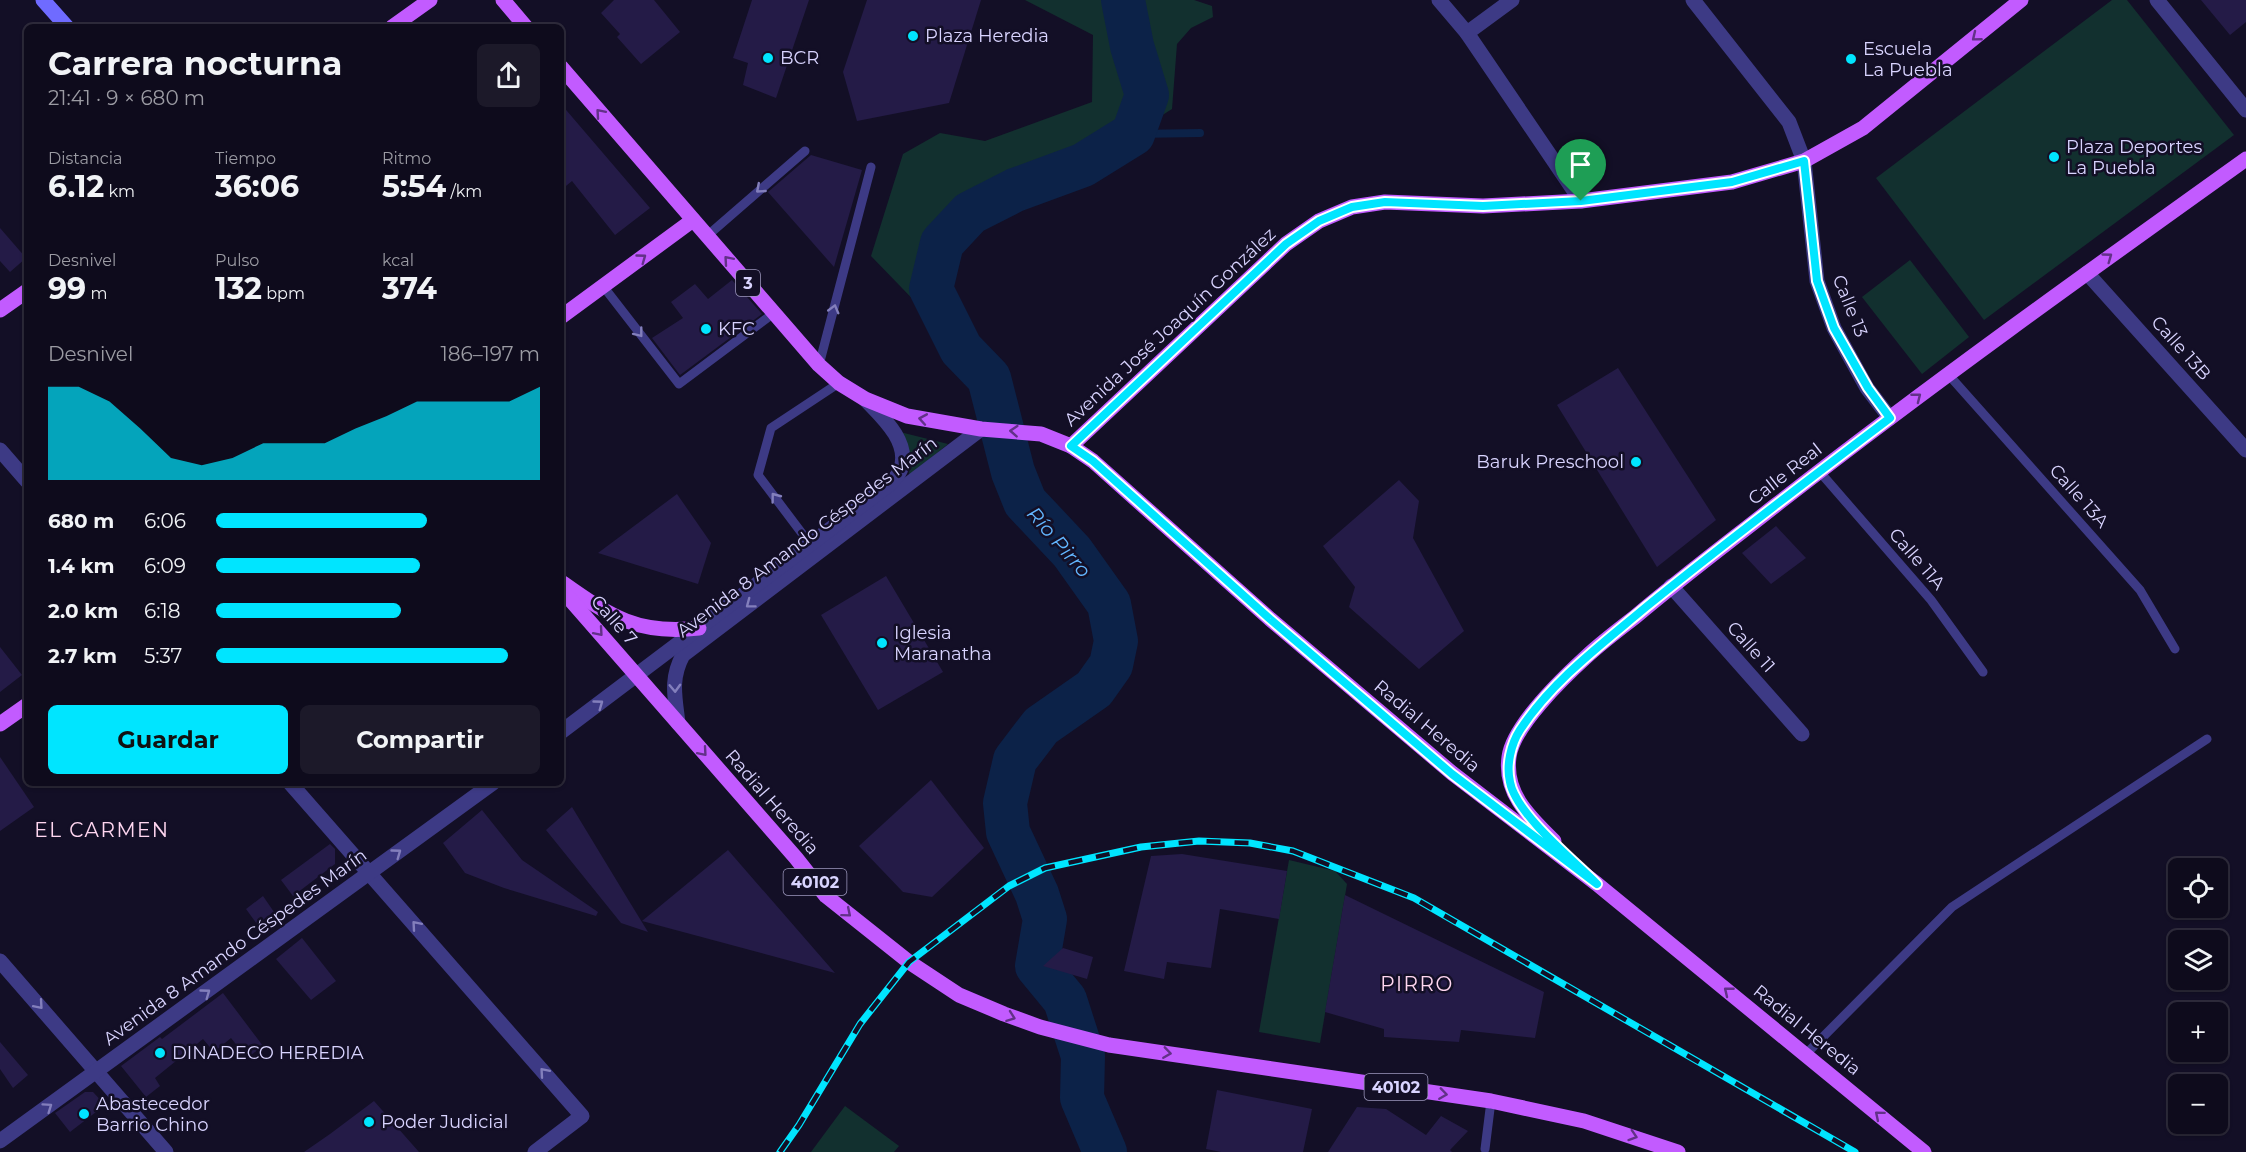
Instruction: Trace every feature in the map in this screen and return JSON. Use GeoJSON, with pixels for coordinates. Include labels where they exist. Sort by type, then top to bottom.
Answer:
{"type":"FeatureCollection","features":[{"type":"Feature","properties":{"kind":"main road"},"geometry":{"type":"LineString","coordinates":[[43,0],[64,24]]}},
{"type":"Feature","properties":{"kind":"main road"},"geometry":{"type":"LineString","coordinates":[[396,24],[430,0]]}},
{"type":"Feature","properties":{"kind":"main road"},"geometry":{"type":"LineString","coordinates":[[503,0],[523,24]]}},
{"type":"Feature","properties":{"kind":"main road","name":"Avenida José Joaquín González"},"geometry":{"type":"LineString","coordinates":[[1071,446],[1286,244],[1319,221],[1352,207],[1385,202],[1483,206],[1581,201],[1732,182],[1804,161],[1863,128],[2021,0]]}},
{"type":"Feature","properties":{"kind":"main road","name":"3"},"geometry":{"type":"LineString","coordinates":[[564,70],[819,365],[865,399],[907,416],[984,430]]}},
{"type":"Feature","properties":{"kind":"main road","name":"Calle Real"},"geometry":{"type":"LineString","coordinates":[[1597,884],[1529,816],[1516,800],[1509,781],[1509,755],[1519,731],[1549,694],[1586,656],[1671,586],[1819,471],[1947,373],[2246,159]]}},
{"type":"Feature","properties":{"kind":"main road"},"geometry":{"type":"LineString","coordinates":[[564,315],[693,220]]}},
{"type":"Feature","properties":{"kind":"main road"},"geometry":{"type":"LineString","coordinates":[[0,310],[24,293]]}},
{"type":"Feature","properties":{"kind":"main road","name":"Radial Heredia"},"geometry":{"type":"LineString","coordinates":[[984,430],[1041,434],[1071,446],[1093,461],[1270,619],[1452,774],[1597,884],[1924,1152]]}},
{"type":"Feature","properties":{"kind":"main road"},"geometry":{"type":"LineString","coordinates":[[564,584],[604,612],[630,622],[675,631],[699,628]]}},
{"type":"Feature","properties":{"kind":"main road","name":"Calle 7"},"geometry":{"type":"LineString","coordinates":[[564,592],[638,676]]}},
{"type":"Feature","properties":{"kind":"main road","name":"Radial Heredia"},"geometry":{"type":"LineString","coordinates":[[638,676],[796,858],[826,896],[909,962],[959,994],[1040,1027],[1109,1044],[1491,1101],[1584,1121],[1678,1152]]}},
{"type":"Feature","properties":{"kind":"main road"},"geometry":{"type":"LineString","coordinates":[[0,724],[24,707]]}},
{"type":"Feature","properties":{"kind":"street"},"geometry":{"type":"LineString","coordinates":[[1439,0],[1467,33],[1581,201]]}},
{"type":"Feature","properties":{"kind":"street"},"geometry":{"type":"LineString","coordinates":[[1467,33],[1512,0]]}},
{"type":"Feature","properties":{"kind":"street","name":"Calle 13"},"geometry":{"type":"LineString","coordinates":[[1692,0],[1789,122],[1804,161],[1817,281],[1834,328],[1868,388],[1890,418]]}},
{"type":"Feature","properties":{"kind":"street"},"geometry":{"type":"LineString","coordinates":[[2157,0],[2246,110]]}},
{"type":"Feature","properties":{"kind":"street","name":"Calle 13B"},"geometry":{"type":"LineString","coordinates":[[2087,273],[2246,450]]}},
{"type":"Feature","properties":{"kind":"street","name":"Avenida 8 Amando Céspedes Marín"},"geometry":{"type":"LineString","coordinates":[[564,730],[890,484],[901,470],[903,455],[890,425],[865,399]]}},
{"type":"Feature","properties":{"kind":"street","name":"Avenida 8 Amando Céspedes Marín"},"geometry":{"type":"LineString","coordinates":[[678,723],[674,682],[676,668],[683,655],[984,430]]}},
{"type":"Feature","properties":{"kind":"street"},"geometry":{"type":"LineString","coordinates":[[0,450],[24,478]]}},
{"type":"Feature","properties":{"kind":"street","name":"Calle 11"},"geometry":{"type":"LineString","coordinates":[[1671,586],[1802,734]]}},
{"type":"Feature","properties":{"kind":"street"},"geometry":{"type":"LineString","coordinates":[[293,786],[582,1116],[535,1152]]}},
{"type":"Feature","properties":{"kind":"street","name":"Avenida 8 Amando Céspedes Marín"},"geometry":{"type":"LineString","coordinates":[[0,1141],[489,786]]}},
{"type":"Feature","properties":{"kind":"street"},"geometry":{"type":"LineString","coordinates":[[0,962],[166,1152]]}},
{"type":"Feature","properties":{"kind":"lane"},"geometry":{"type":"LineString","coordinates":[[707,236],[805,151]]}},
{"type":"Feature","properties":{"kind":"lane"},"geometry":{"type":"LineString","coordinates":[[819,365],[872,167]]}},
{"type":"Feature","properties":{"kind":"lane"},"geometry":{"type":"LineString","coordinates":[[603,286],[679,384],[774,313]]}},
{"type":"Feature","properties":{"kind":"lane","name":"Calle 13A"},"geometry":{"type":"LineString","coordinates":[[1947,373],[2139,590],[2175,649]]}},
{"type":"Feature","properties":{"kind":"lane"},"geometry":{"type":"LineString","coordinates":[[810,544],[758,475],[771,428],[839,382]]}},
{"type":"Feature","properties":{"kind":"lane","name":"Calle 11A"},"geometry":{"type":"LineString","coordinates":[[1819,471],[1931,600],[1983,672]]}},
{"type":"Feature","properties":{"kind":"lane"},"geometry":{"type":"LineString","coordinates":[[1806,1054],[1952,907],[2207,739]]}},
{"type":"Feature","properties":{"kind":"lane"},"geometry":{"type":"LineString","coordinates":[[1485,1149],[1491,1101]]}},
{"type":"Feature","properties":{"kind":"green space"},"geometry":{"type":"Polygon","coordinates":[[[1025,0],[1194,0],[1212,6],[1213,17],[1191,28],[1177,44],[1172,109],[1083,165],[1015,190],[970,213],[942,243],[931,289],[961,349],[871,256],[903,154],[940,133],[985,141],[1092,102],[1093,35],[1025,0]]]}},
{"type":"Feature","properties":{"kind":"green space","name":"Plaza Deportes La Puebla"},"geometry":{"type":"Polygon","coordinates":[[[2112,0],[2127,0],[2234,135],[1984,320],[1876,178],[2112,0]]]}},
{"type":"Feature","properties":{"kind":"green space"},"geometry":{"type":"Polygon","coordinates":[[[1910,260],[1969,337],[1922,374],[1862,297],[1910,260]]]}},
{"type":"Feature","properties":{"kind":"green space"},"geometry":{"type":"Polygon","coordinates":[[[892,430],[948,444],[909,476],[910,455],[892,430]]]}},
{"type":"Feature","properties":{"kind":"green space"},"geometry":{"type":"Polygon","coordinates":[[[1289,860],[1335,871],[1347,884],[1320,1043],[1259,1032],[1289,860]]]}},
{"type":"Feature","properties":{"kind":"green space"},"geometry":{"type":"Polygon","coordinates":[[[845,1106],[899,1146],[894,1152],[811,1152],[845,1106]]]}},
{"type":"Feature","properties":{"kind":"building"},"geometry":{"type":"Polygon","coordinates":[[[614,0],[654,0],[680,32],[641,64],[617,37],[620,34],[601,13],[614,0]]]}},
{"type":"Feature","properties":{"kind":"building"},"geometry":{"type":"Polygon","coordinates":[[[752,0],[809,0],[776,98],[743,85],[748,63],[733,58],[752,0]]]}},
{"type":"Feature","properties":{"kind":"building","name":"Plaza Heredia"},"geometry":{"type":"Polygon","coordinates":[[[867,0],[981,0],[949,103],[857,121],[843,72],[867,0]]]}},
{"type":"Feature","properties":{"kind":"building"},"geometry":{"type":"Polygon","coordinates":[[[2201,0],[2246,0],[2246,22],[2230,35],[2201,0]]]}},
{"type":"Feature","properties":{"kind":"building"},"geometry":{"type":"Polygon","coordinates":[[[564,108],[650,208],[615,235],[572,181],[564,188],[564,108]]]}},
{"type":"Feature","properties":{"kind":"building"},"geometry":{"type":"Polygon","coordinates":[[[811,155],[862,170],[834,267],[768,192],[811,155]]]}},
{"type":"Feature","properties":{"kind":"building"},"geometry":{"type":"Polygon","coordinates":[[[0,228],[24,256],[24,260],[10,272],[0,261],[0,228]]]}},
{"type":"Feature","properties":{"kind":"building","name":"KFC"},"geometry":{"type":"Polygon","coordinates":[[[732,280],[762,314],[680,375],[652,338],[683,318],[671,302],[695,284],[708,299],[732,280]]]}},
{"type":"Feature","properties":{"kind":"building","name":"Baruk Preschool"},"geometry":{"type":"Polygon","coordinates":[[[1618,368],[1716,520],[1657,567],[1557,405],[1618,368]]]}},
{"type":"Feature","properties":{"kind":"building"},"geometry":{"type":"Polygon","coordinates":[[[1399,480],[1419,501],[1413,538],[1464,631],[1419,669],[1349,607],[1355,587],[1323,546],[1399,480]]]}},
{"type":"Feature","properties":{"kind":"building"},"geometry":{"type":"Polygon","coordinates":[[[677,494],[711,543],[698,584],[598,553],[677,494]]]}},
{"type":"Feature","properties":{"kind":"building"},"geometry":{"type":"Polygon","coordinates":[[[1776,526],[1806,558],[1771,584],[1742,553],[1776,526]]]}},
{"type":"Feature","properties":{"kind":"building","name":"Iglesia Maranatha"},"geometry":{"type":"Polygon","coordinates":[[[886,576],[943,672],[878,710],[821,615],[886,576]]]}},
{"type":"Feature","properties":{"kind":"building"},"geometry":{"type":"Polygon","coordinates":[[[0,647],[22,675],[0,692],[0,647]]]}},
{"type":"Feature","properties":{"kind":"building"},"geometry":{"type":"Polygon","coordinates":[[[0,757],[34,807],[0,831],[0,757]]]}},
{"type":"Feature","properties":{"kind":"building"},"geometry":{"type":"Polygon","coordinates":[[[931,780],[984,848],[932,897],[903,892],[859,846],[931,780]]]}},
{"type":"Feature","properties":{"kind":"building"},"geometry":{"type":"Polygon","coordinates":[[[572,807],[648,932],[621,923],[546,830],[572,807]]]}},
{"type":"Feature","properties":{"kind":"building"},"geometry":{"type":"Polygon","coordinates":[[[482,810],[522,860],[598,912],[596,916],[504,888],[465,873],[443,843],[482,810]]]}},
{"type":"Feature","properties":{"kind":"building"},"geometry":{"type":"Polygon","coordinates":[[[330,844],[335,849],[335,864],[293,896],[281,880],[330,844]]]}},
{"type":"Feature","properties":{"kind":"building"},"geometry":{"type":"Polygon","coordinates":[[[728,850],[835,973],[642,921],[728,850]]]}},
{"type":"Feature","properties":{"kind":"building"},"geometry":{"type":"Polygon","coordinates":[[[1182,854],[1287,871],[1279,919],[1220,909],[1211,968],[1167,962],[1164,979],[1124,971],[1151,856],[1182,854]]]}},
{"type":"Feature","properties":{"kind":"building"},"geometry":{"type":"Polygon","coordinates":[[[1345,895],[1544,992],[1535,1038],[1461,1030],[1459,1042],[1384,1037],[1384,1029],[1325,1012],[1345,895]]]}},
{"type":"Feature","properties":{"kind":"building"},"geometry":{"type":"Polygon","coordinates":[[[263,896],[274,912],[257,924],[246,909],[263,896]]]}},
{"type":"Feature","properties":{"kind":"building"},"geometry":{"type":"Polygon","coordinates":[[[302,938],[336,981],[311,1000],[276,959],[302,938]]]}},
{"type":"Feature","properties":{"kind":"building"},"geometry":{"type":"Polygon","coordinates":[[[1063,948],[1093,957],[1087,979],[1043,966],[1063,948]]]}},
{"type":"Feature","properties":{"kind":"building"},"geometry":{"type":"Polygon","coordinates":[[[223,993],[263,1046],[247,1058],[231,1038],[214,1052],[203,1039],[155,1078],[160,1086],[146,1097],[121,1066],[160,1037],[162,1039],[223,993]]]}},
{"type":"Feature","properties":{"kind":"building"},"geometry":{"type":"Polygon","coordinates":[[[0,1042],[28,1075],[13,1088],[0,1069],[0,1042]]]}},
{"type":"Feature","properties":{"kind":"building"},"geometry":{"type":"Polygon","coordinates":[[[1217,1090],[1312,1109],[1303,1152],[1221,1152],[1206,1149],[1217,1090]]]}},
{"type":"Feature","properties":{"kind":"building","name":"Abastecedor Barrio Chino"},"geometry":{"type":"Polygon","coordinates":[[[85,1092],[93,1092],[105,1105],[70,1132],[55,1113],[85,1092]]]}},
{"type":"Feature","properties":{"kind":"building","name":"Poder Judicial"},"geometry":{"type":"Polygon","coordinates":[[[374,1101],[419,1152],[304,1152],[330,1134],[374,1101]]]}},
{"type":"Feature","properties":{"kind":"building"},"geometry":{"type":"Polygon","coordinates":[[[1357,1107],[1386,1109],[1426,1135],[1441,1116],[1468,1131],[1450,1150],[1452,1152],[1328,1152],[1357,1107]]]}},
{"type":"Feature","properties":{"kind":"waterway","name":"Río Pirro"},"geometry":{"type":"LineString","coordinates":[[1105,1152],[1082,1098],[1083,1056],[1065,1000],[1037,966],[1045,919],[1037,894],[1008,832],[1005,803],[1015,760],[1041,726],[1094,689],[1111,665],[1116,641],[1109,604],[1072,552],[1025,502],[1013,472],[989,378],[961,349],[931,289],[942,243],[970,213],[1015,190],[1083,165],[1133,134],[1147,95],[1132,46],[1123,0]]}},
{"type":"Feature","properties":{"kind":"waterway"},"geometry":{"type":"LineString","coordinates":[[1133,134],[1200,133]]}},
{"type":"Feature","properties":{"kind":"railway"},"geometry":{"type":"LineString","coordinates":[[780,1152],[799,1125],[860,1024],[909,962],[1009,886],[1045,868],[1141,847],[1199,841],[1250,843],[1293,851],[1414,898],[1855,1152]]}},
{"type":"Feature","properties":{"kind":"place","name":"Plaza Heredia"},"geometry":{"type":"Point","coordinates":[913,36]}},
{"type":"Feature","properties":{"kind":"place","name":"BCR"},"geometry":{"type":"Point","coordinates":[768,58]}},
{"type":"Feature","properties":{"kind":"place","name":"Escuela La Puebla"},"geometry":{"type":"Point","coordinates":[1851,59]}},
{"type":"Feature","properties":{"kind":"place","name":"Plaza Deportes La Puebla"},"geometry":{"type":"Point","coordinates":[2054,157]}},
{"type":"Feature","properties":{"kind":"place","name":"KFC"},"geometry":{"type":"Point","coordinates":[706,329]}},
{"type":"Feature","properties":{"kind":"place","name":"Baruk Preschool"},"geometry":{"type":"Point","coordinates":[1636,462]}},
{"type":"Feature","properties":{"kind":"place","name":"Iglesia Maranatha"},"geometry":{"type":"Point","coordinates":[882,643]}},
{"type":"Feature","properties":{"kind":"place","name":"DINADECO HEREDIA"},"geometry":{"type":"Point","coordinates":[160,1053]}},
{"type":"Feature","properties":{"kind":"place","name":"Abastecedor Barrio Chino"},"geometry":{"type":"Point","coordinates":[84,1114]}},
{"type":"Feature","properties":{"kind":"place","name":"Poder Judicial"},"geometry":{"type":"Point","coordinates":[369,1122]}},
{"type":"Feature","properties":{"kind":"district","name":"EL CARMEN"},"geometry":{"type":"Point","coordinates":[102,830]}},
{"type":"Feature","properties":{"kind":"district","name":"PIRRO"},"geometry":{"type":"Point","coordinates":[1417,984]}},
{"type":"Feature","properties":{"kind":"route"},"geometry":{"type":"LineString","coordinates":[[1804,161],[1817,281],[1834,328],[1868,388],[1890,418],[1671,586],[1586,656],[1549,694],[1519,731],[1509,755],[1509,781],[1516,800],[1597,884],[1452,774],[1270,619],[1093,461],[1071,446],[1286,244],[1319,221],[1352,207],[1385,202],[1483,206],[1581,201],[1732,182],[1804,161]]}}]}
